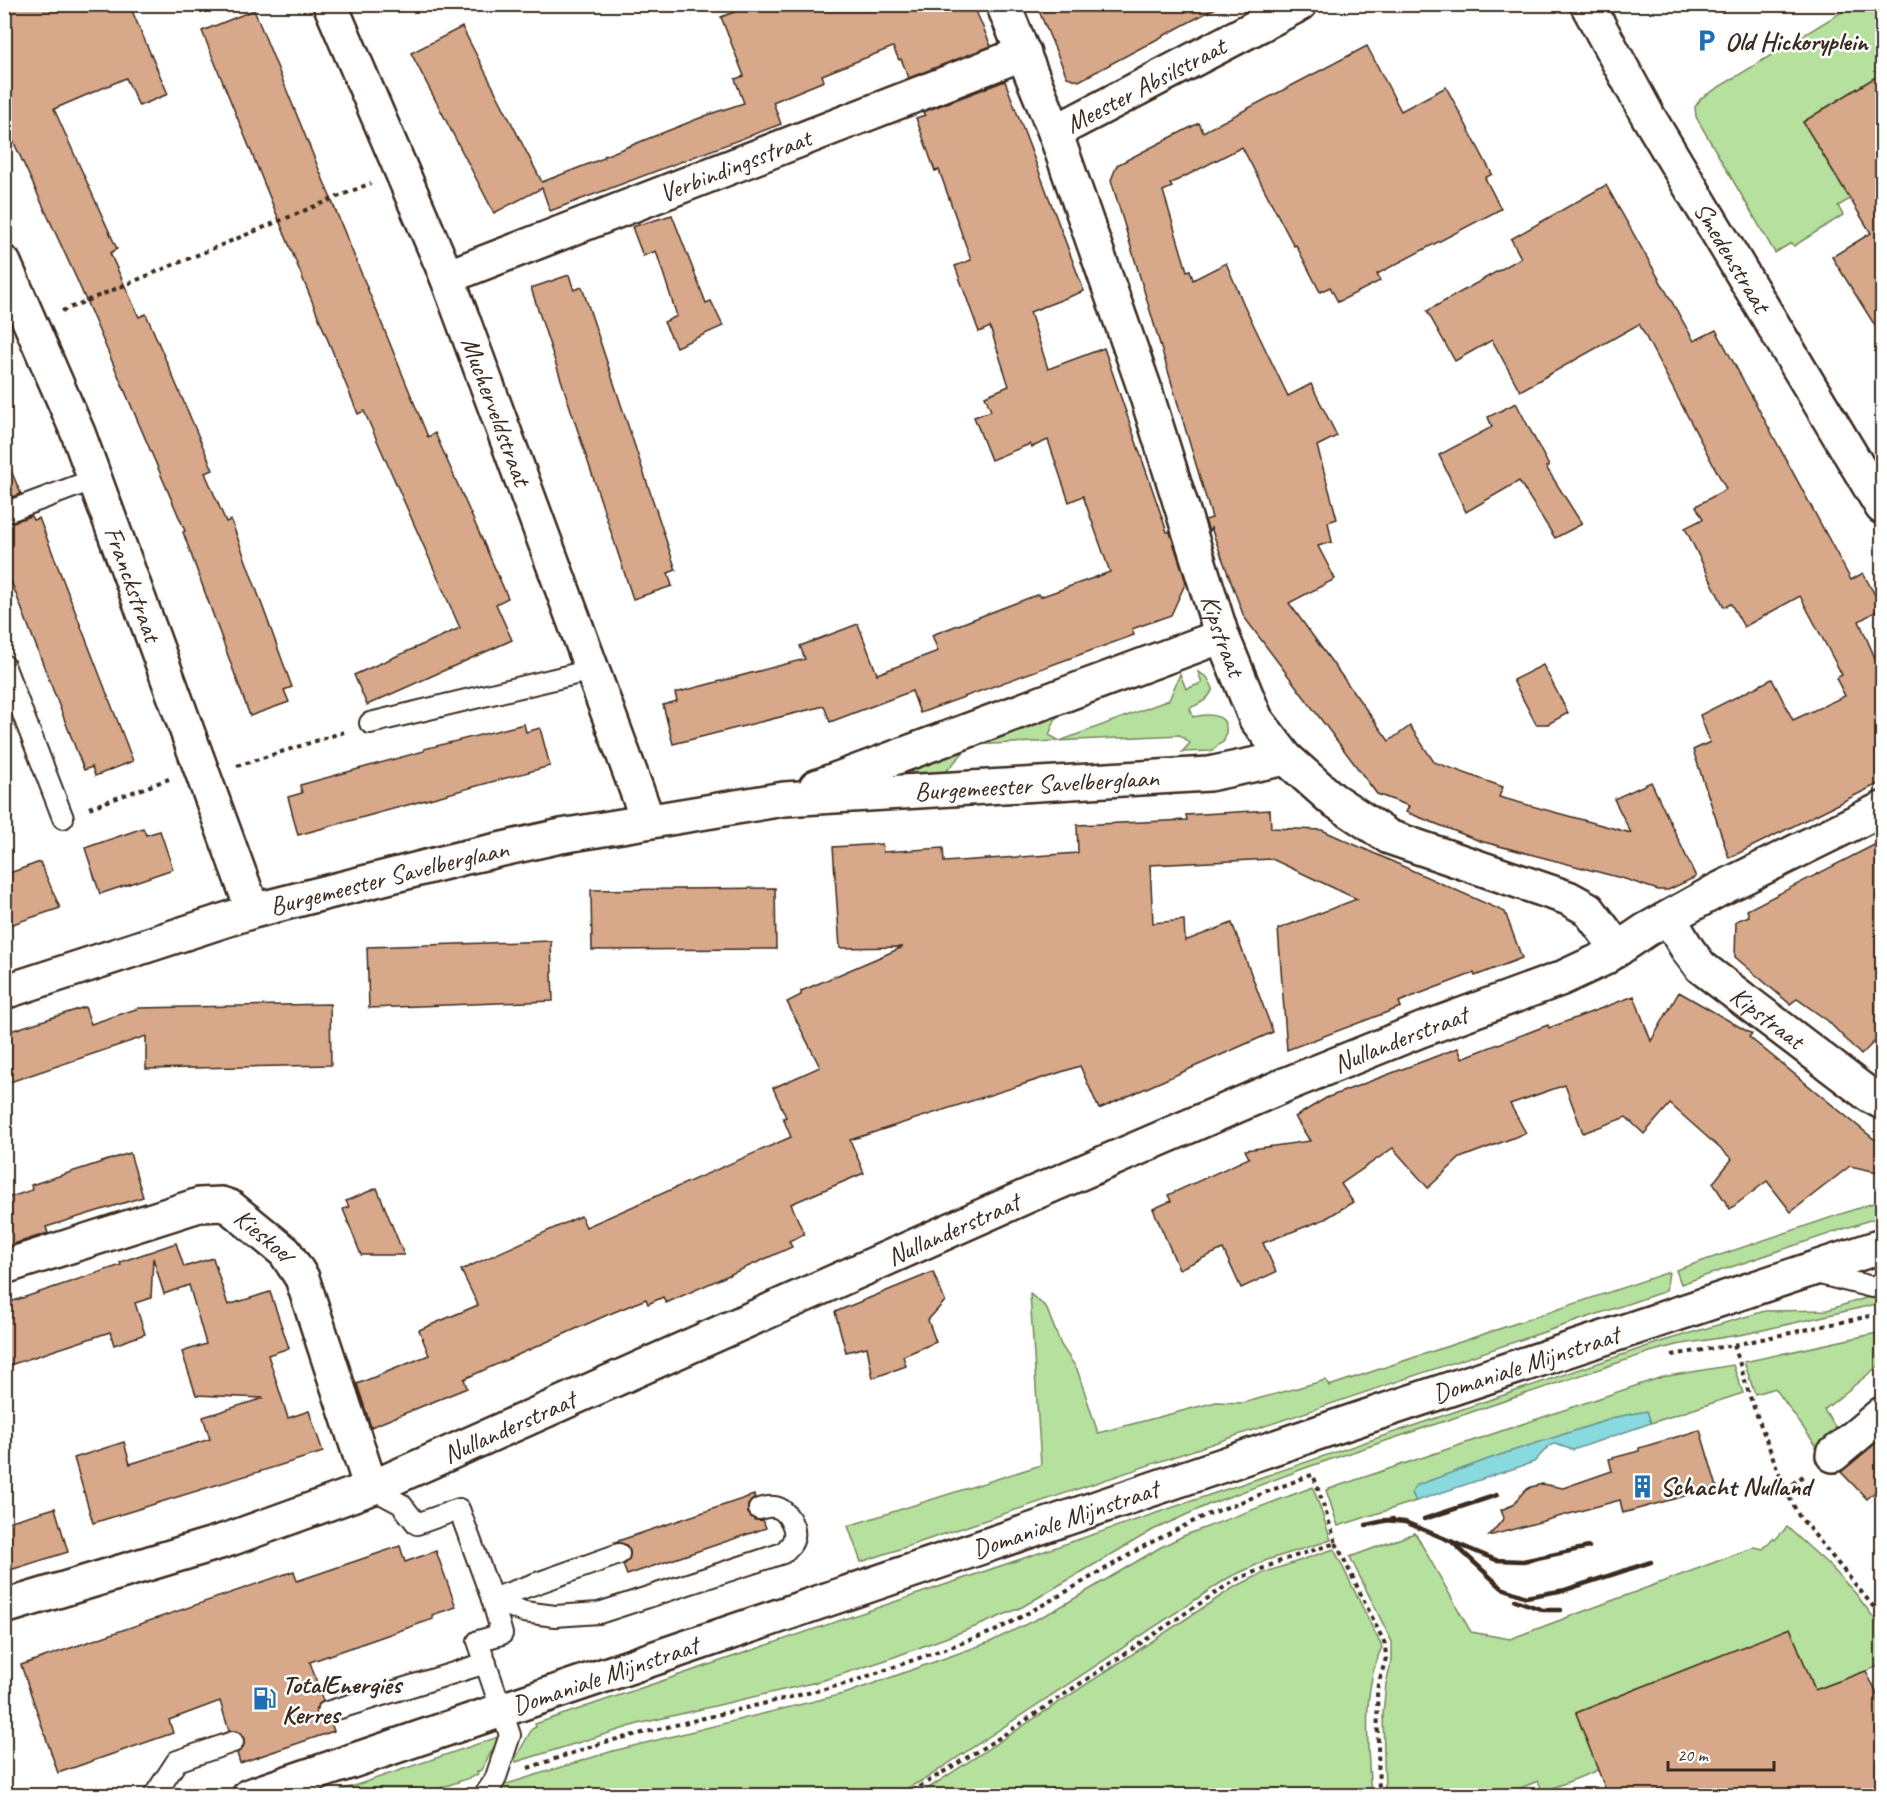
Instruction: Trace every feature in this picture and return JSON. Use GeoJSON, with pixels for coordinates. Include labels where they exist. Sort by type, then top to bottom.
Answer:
{"type":"FeatureCollection","features":[{"type":"Feature","properties":{"kind":"street","name":"Mucherveldstraat"},"geometry":{"type":"LineString","coordinates":[[330,4],[447,277],[648,821]]}},
{"type":"Feature","properties":{"kind":"street","name":"Kipstraat"},"geometry":{"type":"LineString","coordinates":[[1003,4],[1055,132],[1144,387],[1222,636],[1256,719],[1286,758],[1332,799],[1389,837],[1568,898],[1588,909],[1618,948]]}},
{"type":"Feature","properties":{"kind":"street","name":"Meester Absilstraat"},"geometry":{"type":"LineString","coordinates":[[1055,132],[1300,4]]}},
{"type":"Feature","properties":{"kind":"street","name":"Smedenstraat"},"geometry":{"type":"LineString","coordinates":[[1587,4],[1648,116],[1882,507]]}},
{"type":"Feature","properties":{"kind":"street","name":"Verbindingsstraat"},"geometry":{"type":"LineString","coordinates":[[447,277],[1024,53]]}},
{"type":"Feature","properties":{"kind":"street","name":"Franckstraat"},"geometry":{"type":"LineString","coordinates":[[4,263],[78,433],[253,911]]}},
{"type":"Feature","properties":{"kind":"street","name":"Burgemeester Savelberglaan"},"geometry":{"type":"LineString","coordinates":[[784,799],[1222,636]]}},
{"type":"Feature","properties":{"kind":"street","name":"Burgemeester Savelberglaan"},"geometry":{"type":"LineString","coordinates":[[4,992],[253,911],[473,855],[561,836],[784,799],[1209,774],[1286,758]]}},
{"type":"Feature","properties":{"kind":"street","name":"Nullanderstraat"},"geometry":{"type":"LineString","coordinates":[[4,1607],[230,1539],[371,1488],[1287,1083],[1590,966],[1718,890],[1882,809]]}},
{"type":"Feature","properties":{"kind":"street","name":"Kipstraat"},"geometry":{"type":"LineString","coordinates":[[1669,918],[1701,968],[1869,1095],[1882,1102]]}},
{"type":"Feature","properties":{"kind":"street","name":"Kieskoel"},"geometry":{"type":"LineString","coordinates":[[4,1267],[199,1205],[221,1204],[230,1207],[285,1252],[302,1278],[371,1488]]}},
{"type":"Feature","properties":{"kind":"street","name":"Domaniale Mijnstraat"},"geometry":{"type":"LineString","coordinates":[[249,1796],[1318,1432],[1882,1246]]}},
{"type":"Feature","properties":{"kind":"street"},"geometry":{"type":"LineString","coordinates":[[1833,1455],[1882,1414]]}},
{"type":"Feature","properties":{"kind":"lane"},"geometry":{"type":"LineString","coordinates":[[4,513],[95,479]]}},
{"type":"Feature","properties":{"kind":"lane"},"geometry":{"type":"LineString","coordinates":[[4,665],[63,818]]}},
{"type":"Feature","properties":{"kind":"lane"},"geometry":{"type":"LineString","coordinates":[[370,723],[592,670]]}},
{"type":"Feature","properties":{"kind":"lane"},"geometry":{"type":"LineString","coordinates":[[1806,1271],[1872,1287],[1882,1283]]}},
{"type":"Feature","properties":{"kind":"lane"},"geometry":{"type":"LineString","coordinates":[[371,1488],[401,1504],[417,1524],[459,1509],[492,1599],[502,1634],[478,1641],[510,1735],[490,1788]]}},
{"type":"Feature","properties":{"kind":"lane"},"geometry":{"type":"LineString","coordinates":[[492,1599],[524,1612],[555,1616],[599,1613],[783,1553],[792,1544],[795,1534],[789,1518],[773,1506],[759,1509]]}},
{"type":"Feature","properties":{"kind":"lane"},"geometry":{"type":"LineString","coordinates":[[492,1599],[619,1554]]}},
{"type":"Feature","properties":{"kind":"lane"},"geometry":{"type":"LineString","coordinates":[[327,1712],[486,1663]]}},
{"type":"Feature","properties":{"kind":"lane"},"geometry":{"type":"LineString","coordinates":[[154,1796],[177,1761],[233,1742]]}},
{"type":"Feature","properties":{"kind":"path"},"geometry":{"type":"LineString","coordinates":[[31,325],[401,171]]}},
{"type":"Feature","properties":{"kind":"path"},"geometry":{"type":"LineString","coordinates":[[63,818],[203,772],[370,723]]}},
{"type":"Feature","properties":{"kind":"path"},"geometry":{"type":"LineString","coordinates":[[1874,1315],[1734,1345],[1750,1397],[1785,1489],[1799,1516],[1882,1617]]}},
{"type":"Feature","properties":{"kind":"path"},"geometry":{"type":"LineString","coordinates":[[490,1788],[605,1742],[849,1683],[995,1630],[1146,1545],[1194,1521],[1313,1474],[1336,1543],[1385,1644],[1386,1658],[1377,1689],[1379,1796]]}},
{"type":"Feature","properties":{"kind":"path"},"geometry":{"type":"LineString","coordinates":[[904,1796],[999,1738],[1235,1580],[1283,1560],[1336,1543]]}},
{"type":"Feature","properties":{"kind":"green space"},"geometry":{"type":"Polygon","coordinates":[[[1853,5],[1882,5],[1882,73],[1803,122],[1850,199],[1838,206],[1843,215],[1794,246],[1791,243],[1775,253],[1696,117],[1695,107],[1701,98],[1853,5]]]}},
{"type":"Feature","properties":{"kind":"green space"},"geometry":{"type":"Polygon","coordinates":[[[1198,672],[1207,677],[1213,688],[1207,698],[1190,708],[1193,717],[1208,715],[1219,717],[1226,726],[1224,741],[1211,751],[1182,752],[1190,743],[1180,735],[1061,741],[1169,700],[1180,674],[1186,689],[1202,683],[1198,672]]]}},
{"type":"Feature","properties":{"kind":"green space"},"geometry":{"type":"Polygon","coordinates":[[[1061,706],[1049,735],[1060,741],[970,745],[940,778],[912,776],[911,768],[1061,706]]]}},
{"type":"Feature","properties":{"kind":"green space"},"geometry":{"type":"Polygon","coordinates":[[[1882,1200],[1882,1216],[1681,1284],[1676,1270],[1882,1200]]]}},
{"type":"Feature","properties":{"kind":"green space"},"geometry":{"type":"Polygon","coordinates":[[[1669,1272],[1666,1291],[861,1562],[848,1526],[1041,1465],[1030,1294],[1046,1307],[1061,1345],[1077,1369],[1098,1433],[1216,1402],[1243,1403],[1326,1380],[1329,1386],[1669,1272]]]}},
{"type":"Feature","properties":{"kind":"green space"},"geometry":{"type":"Polygon","coordinates":[[[1882,1293],[1882,1303],[1745,1334],[1676,1345],[1650,1352],[1308,1467],[1210,1504],[1153,1530],[1022,1607],[886,1660],[821,1681],[638,1724],[516,1762],[515,1759],[532,1729],[536,1727],[535,1724],[1660,1342],[1765,1311],[1827,1310],[1882,1293]]]}},
{"type":"Feature","properties":{"kind":"green space"},"geometry":{"type":"Polygon","coordinates":[[[1882,1332],[1882,1363],[1824,1410],[1838,1431],[1817,1447],[1775,1388],[1755,1394],[1744,1362],[1882,1332]]]}},
{"type":"Feature","properties":{"kind":"green space"},"geometry":{"type":"Polygon","coordinates":[[[1733,1365],[1743,1393],[1651,1423],[1647,1411],[1617,1417],[1500,1455],[1415,1486],[1412,1493],[1416,1501],[1338,1526],[1326,1490],[1662,1377],[1733,1365]]]}},
{"type":"Feature","properties":{"kind":"green space"},"geometry":{"type":"Polygon","coordinates":[[[1313,1487],[1331,1540],[1267,1560],[1228,1578],[925,1779],[894,1795],[494,1796],[497,1787],[613,1751],[847,1693],[990,1642],[1055,1610],[1183,1536],[1313,1487]]]}},
{"type":"Feature","properties":{"kind":"green space"},"geometry":{"type":"Polygon","coordinates":[[[1787,1527],[1829,1565],[1856,1594],[1877,1622],[1882,1631],[1882,1665],[1815,1690],[1790,1628],[1576,1713],[1598,1770],[1543,1792],[1538,1781],[1503,1795],[1385,1795],[1383,1714],[1386,1684],[1392,1659],[1392,1642],[1350,1557],[1415,1533],[1471,1632],[1510,1639],[1755,1547],[1763,1549],[1787,1527]]]}},
{"type":"Feature","properties":{"kind":"green space"},"geometry":{"type":"Polygon","coordinates":[[[1334,1549],[1382,1647],[1375,1664],[1368,1701],[1371,1795],[918,1795],[1233,1588],[1263,1573],[1334,1549]]]}},
{"type":"Feature","properties":{"kind":"green space"},"geometry":{"type":"Polygon","coordinates":[[[498,1737],[481,1770],[477,1772],[478,1775],[420,1795],[324,1796],[498,1737]]]}},
{"type":"Feature","properties":{"kind":"water"},"geometry":{"type":"Polygon","coordinates":[[[1647,1411],[1651,1423],[1573,1450],[1555,1444],[1549,1446],[1534,1462],[1416,1501],[1412,1493],[1415,1486],[1500,1455],[1617,1417],[1647,1411]]]}},
{"type":"Feature","properties":{"kind":"building"},"geometry":{"type":"Polygon","coordinates":[[[4,4],[129,4],[168,94],[139,106],[126,78],[54,109],[117,249],[110,253],[139,317],[146,314],[213,470],[205,473],[226,522],[231,520],[292,687],[284,690],[289,702],[250,716],[183,532],[185,531],[78,282],[4,121],[4,4]]]}},
{"type":"Feature","properties":{"kind":"building"},"geometry":{"type":"Polygon","coordinates":[[[756,4],[973,4],[991,46],[909,78],[893,47],[822,75],[824,81],[773,102],[781,124],[550,211],[542,188],[494,213],[411,53],[462,27],[542,182],[710,114],[744,103],[735,79],[744,76],[721,17],[756,4]]]}},
{"type":"Feature","properties":{"kind":"building"},"geometry":{"type":"Polygon","coordinates":[[[1036,4],[1223,4],[1079,81],[1067,77],[1036,4]]]}},
{"type":"Feature","properties":{"kind":"building"},"geometry":{"type":"Polygon","coordinates":[[[254,10],[428,437],[435,433],[508,598],[496,604],[512,640],[367,705],[354,675],[460,628],[364,411],[358,414],[202,31],[254,10]]]}},
{"type":"Feature","properties":{"kind":"building"},"geometry":{"type":"Polygon","coordinates":[[[1367,46],[1401,111],[1446,87],[1492,174],[1485,178],[1501,209],[1377,274],[1380,281],[1338,302],[1330,287],[1320,292],[1242,147],[1170,184],[1172,187],[1163,191],[1187,271],[1190,270],[1193,280],[1226,263],[1288,396],[1311,384],[1337,436],[1317,446],[1337,519],[1328,522],[1332,542],[1318,546],[1335,579],[1289,603],[1389,741],[1410,726],[1434,762],[1503,787],[1499,797],[1631,833],[1614,799],[1651,782],[1696,877],[1668,890],[1658,890],[1625,879],[1480,841],[1406,812],[1409,806],[1377,794],[1244,617],[1211,528],[1209,532],[1205,520],[1212,518],[1111,180],[1117,165],[1199,123],[1203,132],[1367,46]]]}},
{"type":"Feature","properties":{"kind":"building"},"geometry":{"type":"Polygon","coordinates":[[[1882,73],[1882,337],[1832,257],[1871,233],[1803,122],[1882,73]]]}},
{"type":"Feature","properties":{"kind":"building"},"geometry":{"type":"Polygon","coordinates":[[[1005,81],[1084,291],[1030,312],[1048,369],[1104,348],[1186,582],[1171,615],[1132,629],[1134,635],[920,713],[912,691],[830,722],[824,706],[673,744],[663,705],[677,701],[675,693],[805,659],[800,646],[858,624],[877,674],[938,651],[932,635],[1039,594],[1040,597],[1110,572],[1083,496],[1069,502],[1048,440],[1032,447],[1030,444],[991,460],[974,417],[991,411],[985,396],[1009,386],[990,327],[979,332],[955,266],[971,260],[939,170],[935,171],[916,118],[925,115],[923,112],[1005,81]]]}},
{"type":"Feature","properties":{"kind":"building"},"geometry":{"type":"Polygon","coordinates":[[[1606,185],[1694,341],[1716,330],[1851,580],[1863,573],[1882,608],[1859,621],[1882,674],[1882,782],[1729,858],[1693,750],[1710,742],[1700,715],[1772,679],[1793,720],[1845,696],[1836,678],[1842,675],[1800,596],[1744,627],[1731,604],[1724,607],[1685,528],[1703,519],[1696,506],[1726,489],[1639,324],[1520,391],[1492,340],[1455,361],[1427,311],[1521,258],[1511,239],[1606,185]]]}},
{"type":"Feature","properties":{"kind":"building"},"geometry":{"type":"Polygon","coordinates":[[[672,215],[706,303],[711,301],[723,326],[676,347],[664,322],[677,316],[656,251],[643,256],[632,227],[672,215]]]}},
{"type":"Feature","properties":{"kind":"building"},"geometry":{"type":"Polygon","coordinates":[[[569,275],[574,290],[582,287],[676,570],[668,573],[672,586],[633,599],[531,288],[569,275]]]}},
{"type":"Feature","properties":{"kind":"building"},"geometry":{"type":"Polygon","coordinates":[[[1516,403],[1549,466],[1546,467],[1582,524],[1555,538],[1519,481],[1466,512],[1439,455],[1492,427],[1488,417],[1516,403]]]}},
{"type":"Feature","properties":{"kind":"building"},"geometry":{"type":"Polygon","coordinates":[[[4,454],[21,494],[4,500],[4,454]]]}},
{"type":"Feature","properties":{"kind":"building"},"geometry":{"type":"Polygon","coordinates":[[[31,516],[33,520],[39,518],[133,761],[95,776],[92,767],[84,770],[4,563],[4,525],[31,516]]]}},
{"type":"Feature","properties":{"kind":"building"},"geometry":{"type":"Polygon","coordinates":[[[1543,665],[1568,713],[1548,724],[1536,724],[1513,680],[1543,665]]]}},
{"type":"Feature","properties":{"kind":"building"},"geometry":{"type":"Polygon","coordinates":[[[524,724],[526,732],[540,728],[550,766],[298,835],[288,797],[302,793],[300,785],[424,751],[424,749],[524,724]]]}},
{"type":"Feature","properties":{"kind":"building"},"geometry":{"type":"Polygon","coordinates":[[[1270,810],[1271,828],[1322,830],[1505,912],[1522,958],[1416,995],[1399,1002],[1401,1007],[1287,1050],[1278,929],[1357,899],[1272,859],[1150,865],[1153,923],[1184,920],[1185,941],[1232,923],[1273,1032],[1099,1109],[1080,1066],[850,1140],[864,1173],[791,1204],[804,1234],[789,1241],[792,1247],[666,1303],[663,1297],[648,1304],[646,1299],[607,1315],[464,1379],[467,1388],[371,1427],[357,1384],[429,1355],[419,1330],[478,1305],[461,1270],[581,1216],[586,1227],[791,1137],[783,1118],[786,1117],[773,1088],[820,1067],[787,1002],[801,995],[801,991],[903,947],[840,948],[833,847],[882,844],[883,852],[943,848],[944,862],[1078,853],[1077,825],[1187,820],[1186,815],[1270,810]]]}},
{"type":"Feature","properties":{"kind":"building"},"geometry":{"type":"Polygon","coordinates":[[[143,828],[146,835],[160,831],[173,869],[100,894],[85,848],[143,828]]]}},
{"type":"Feature","properties":{"kind":"building"},"geometry":{"type":"Polygon","coordinates":[[[1882,841],[1882,1034],[1861,1055],[1828,1021],[1797,999],[1790,1004],[1735,957],[1736,921],[1749,916],[1747,910],[1882,841]]]}},
{"type":"Feature","properties":{"kind":"building"},"geometry":{"type":"Polygon","coordinates":[[[40,862],[60,908],[4,927],[4,875],[40,862]]]}},
{"type":"Feature","properties":{"kind":"building"},"geometry":{"type":"Polygon","coordinates":[[[775,888],[776,949],[592,950],[591,890],[775,888]]]}},
{"type":"Feature","properties":{"kind":"building"},"geometry":{"type":"Polygon","coordinates":[[[551,941],[553,1001],[369,1008],[367,947],[551,941]]]}},
{"type":"Feature","properties":{"kind":"building"},"geometry":{"type":"Polygon","coordinates":[[[1679,992],[1752,1034],[1749,1037],[1874,1139],[1882,1140],[1882,1173],[1850,1166],[1791,1212],[1767,1181],[1730,1209],[1713,1183],[1732,1159],[1670,1104],[1644,1134],[1626,1117],[1583,1133],[1565,1085],[1510,1104],[1526,1133],[1460,1158],[1428,1188],[1393,1148],[1341,1184],[1353,1202],[1325,1219],[1263,1243],[1276,1272],[1241,1288],[1223,1249],[1179,1269],[1153,1209],[1171,1201],[1168,1195],[1249,1158],[1245,1150],[1310,1141],[1295,1117],[1326,1098],[1458,1048],[1462,1058],[1548,1025],[1549,1028],[1634,996],[1651,1041],[1679,992]]]}},
{"type":"Feature","properties":{"kind":"building"},"geometry":{"type":"Polygon","coordinates":[[[330,1004],[331,1065],[146,1069],[146,1036],[4,1084],[4,1033],[85,1007],[91,1024],[139,1008],[330,1004]]]}},
{"type":"Feature","properties":{"kind":"building"},"geometry":{"type":"Polygon","coordinates":[[[130,1153],[143,1197],[46,1227],[48,1233],[4,1247],[4,1199],[32,1190],[31,1185],[130,1153]]]}},
{"type":"Feature","properties":{"kind":"building"},"geometry":{"type":"Polygon","coordinates":[[[377,1188],[404,1255],[361,1255],[343,1209],[349,1207],[346,1201],[377,1188]]]}},
{"type":"Feature","properties":{"kind":"building"},"geometry":{"type":"Polygon","coordinates":[[[176,1243],[184,1267],[213,1258],[228,1305],[270,1292],[289,1348],[268,1355],[288,1418],[309,1411],[323,1452],[93,1523],[74,1458],[124,1442],[130,1464],[210,1439],[203,1417],[264,1398],[196,1395],[182,1352],[206,1344],[189,1285],[164,1294],[153,1258],[151,1298],[135,1303],[145,1334],[114,1345],[110,1332],[4,1367],[4,1304],[121,1265],[120,1262],[176,1243]]]}},
{"type":"Feature","properties":{"kind":"building"},"geometry":{"type":"Polygon","coordinates":[[[933,1272],[945,1301],[928,1320],[936,1342],[903,1356],[906,1366],[873,1378],[867,1347],[846,1352],[835,1312],[933,1272]]]}},
{"type":"Feature","properties":{"kind":"building","name":"Schacht Nulland"},"geometry":{"type":"Polygon","coordinates":[[[1700,1430],[1717,1487],[1623,1513],[1620,1500],[1489,1536],[1504,1518],[1501,1510],[1513,1505],[1524,1491],[1531,1487],[1542,1484],[1563,1488],[1612,1471],[1609,1459],[1700,1430]]]}},
{"type":"Feature","properties":{"kind":"building"},"geometry":{"type":"Polygon","coordinates":[[[1882,1438],[1882,1486],[1867,1499],[1841,1472],[1882,1438]]]}},
{"type":"Feature","properties":{"kind":"building"},"geometry":{"type":"Polygon","coordinates":[[[754,1495],[755,1498],[748,1505],[748,1513],[755,1520],[763,1520],[766,1528],[627,1575],[623,1565],[628,1561],[630,1551],[626,1545],[615,1542],[754,1495]]]}},
{"type":"Feature","properties":{"kind":"building"},"geometry":{"type":"Polygon","coordinates":[[[55,1508],[68,1552],[4,1572],[4,1523],[55,1508]]]}},
{"type":"Feature","properties":{"kind":"building"},"geometry":{"type":"Polygon","coordinates":[[[400,1546],[405,1562],[436,1551],[456,1607],[432,1615],[433,1619],[310,1662],[323,1701],[316,1709],[316,1716],[324,1724],[331,1723],[334,1731],[240,1763],[237,1753],[242,1749],[244,1739],[240,1733],[229,1731],[220,1701],[169,1720],[173,1733],[58,1773],[21,1665],[294,1571],[297,1581],[400,1546]]]}},
{"type":"Feature","properties":{"kind":"building"},"geometry":{"type":"Polygon","coordinates":[[[1790,1628],[1815,1690],[1866,1671],[1882,1705],[1882,1796],[1608,1796],[1576,1713],[1790,1628]]]}},
{"type":"Feature","properties":{"kind":"railway"},"geometry":{"type":"LineString","coordinates":[[1424,1519],[1497,1495]]}},
{"type":"Feature","properties":{"kind":"railway"},"geometry":{"type":"LineString","coordinates":[[1366,1525],[1393,1519]]}},
{"type":"Feature","properties":{"kind":"railway"},"geometry":{"type":"LineString","coordinates":[[1385,1520],[1405,1522],[1496,1560],[1523,1561],[1589,1547]]}},
{"type":"Feature","properties":{"kind":"railway"},"geometry":{"type":"LineString","coordinates":[[1451,1541],[1502,1588],[1526,1597],[1565,1590],[1651,1562]]}},
{"type":"Feature","properties":{"kind":"railway"},"geometry":{"type":"LineString","coordinates":[[1515,1600],[1543,1610],[1561,1610]]}},
{"type":"Feature","properties":{"kind":"place","name":"Old Hickoryplein"},"geometry":{"type":"Point","coordinates":[1707,41]}},
{"type":"Feature","properties":{"kind":"place","name":"Schacht Nulland"},"geometry":{"type":"Point","coordinates":[1642,1486]}},
{"type":"Feature","properties":{"kind":"place","name":"TotalEnergies Kerres"},"geometry":{"type":"Point","coordinates":[264,1699]}}]}
